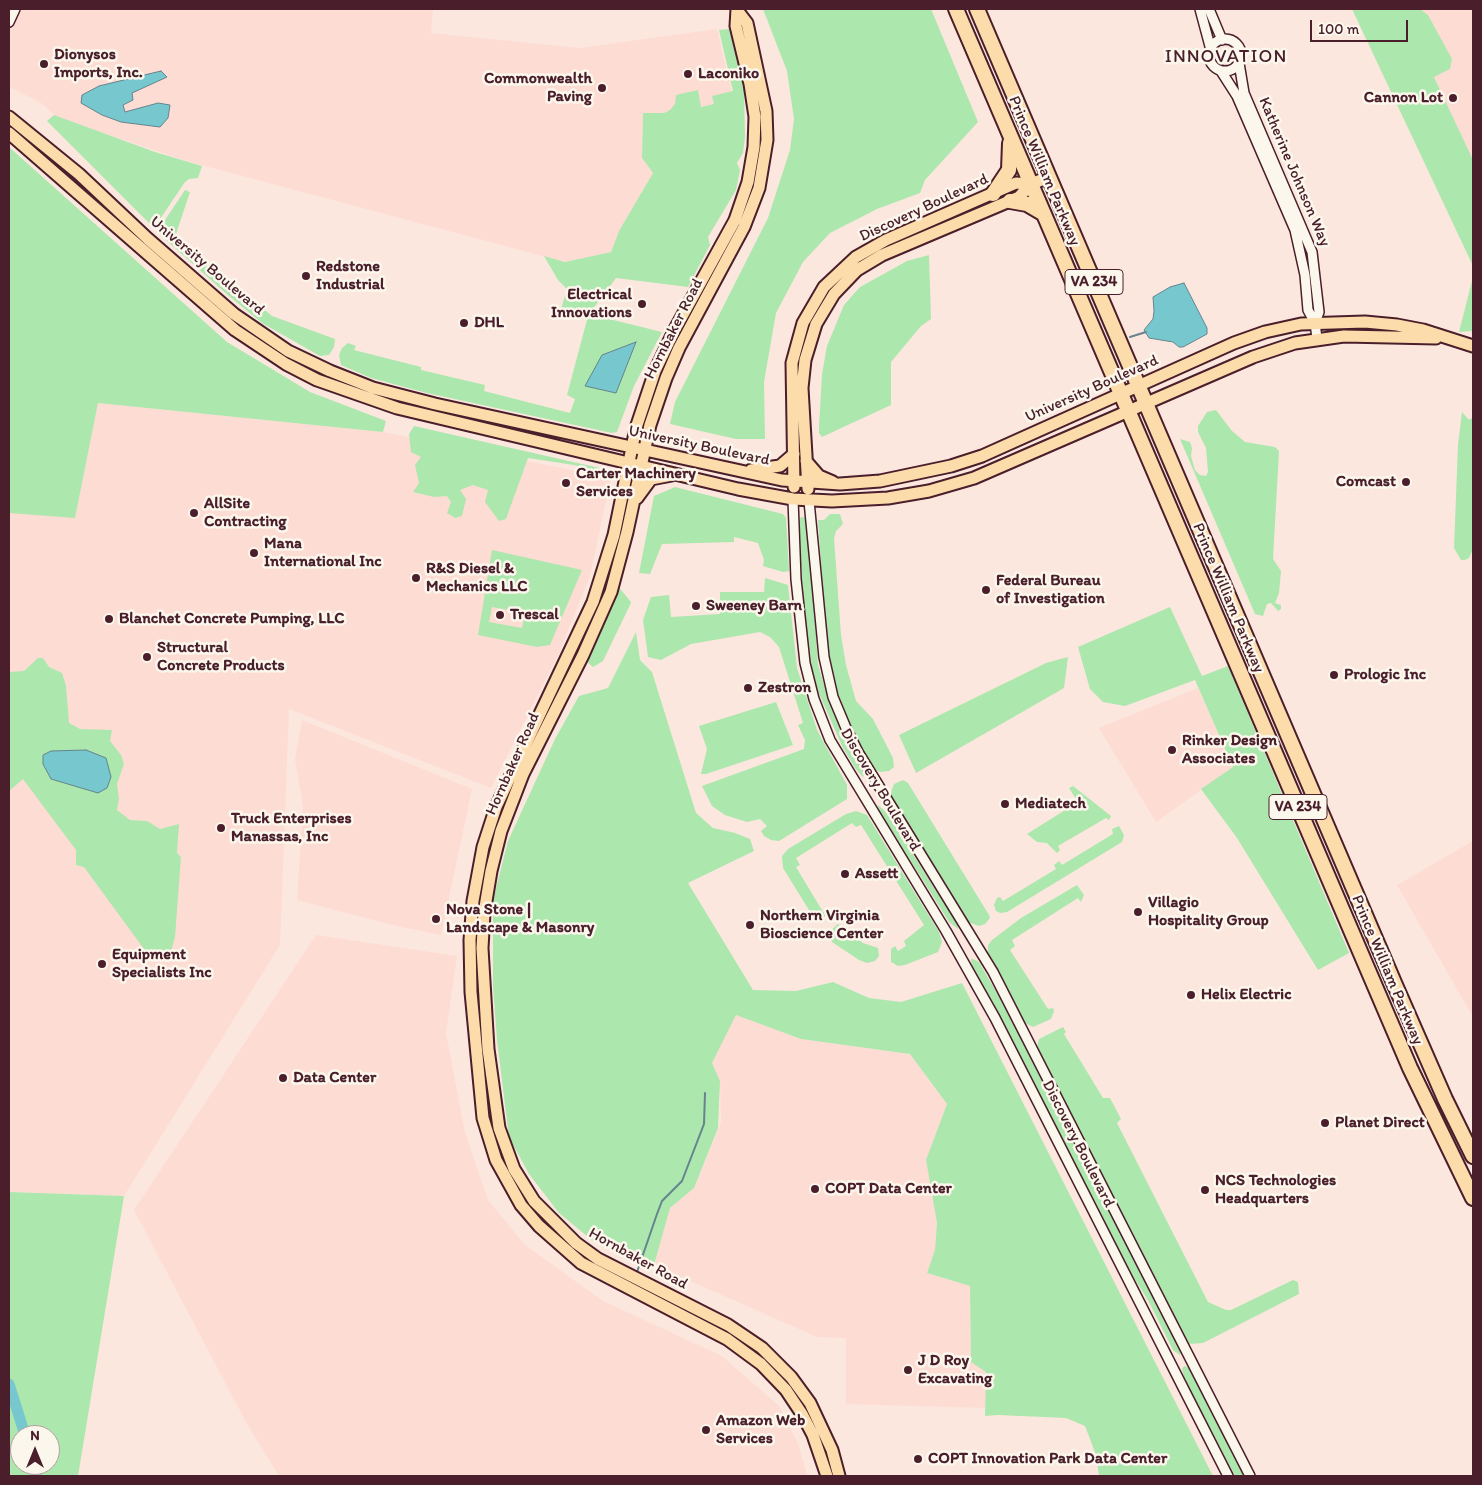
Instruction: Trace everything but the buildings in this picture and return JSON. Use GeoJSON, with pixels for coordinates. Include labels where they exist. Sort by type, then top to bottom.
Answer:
{"type":"FeatureCollection","features":[{"type":"Feature","properties":{"kind":"highway","name":"Prince William Parkway"},"geometry":{"type":"LineString","coordinates":[[956,9],[1410,1068],[1473,1198]]}},
{"type":"Feature","properties":{"kind":"highway","name":"Prince William Parkway"},"geometry":{"type":"LineString","coordinates":[[977,9],[1399,994],[1445,1099],[1473,1156]]}},
{"type":"Feature","properties":{"kind":"highway"},"geometry":{"type":"LineString","coordinates":[[993,194],[1010,166],[1010,134]]}},
{"type":"Feature","properties":{"kind":"highway"},"geometry":{"type":"LineString","coordinates":[[1010,201],[1028,204],[1044,214]]}},
{"type":"Feature","properties":{"kind":"main road","name":"Hornbaker Road"},"geometry":{"type":"LineString","coordinates":[[737,9],[736,26],[750,84],[755,117],[753,158],[748,182],[735,220],[655,371],[628,463],[614,535],[593,602],[507,778],[483,847],[471,922],[472,992],[483,1118],[496,1160],[513,1193],[538,1226],[580,1263],[727,1339],[775,1377],[810,1428],[827,1476]]}},
{"type":"Feature","properties":{"kind":"main road","name":"Hornbaker Road"},"geometry":{"type":"LineString","coordinates":[[737,9],[747,23],[766,111],[767,140],[759,188],[752,212],[672,363],[659,395],[644,450],[611,592],[584,655],[523,774],[501,831],[491,871],[484,913],[482,948],[488,1049],[499,1128],[514,1169],[534,1201],[576,1244],[598,1258],[693,1306],[747,1336],[769,1355],[796,1383],[819,1418],[832,1450],[839,1476]]}},
{"type":"Feature","properties":{"kind":"main road","name":"University Boulevard"},"geometry":{"type":"LineString","coordinates":[[9,117],[79,174],[148,239],[234,314],[288,351],[346,378],[392,394],[794,482],[840,484],[898,479],[951,466],[982,456],[1252,336],[1277,329],[1315,323],[1389,324],[1423,330],[1473,346]]}},
{"type":"Feature","properties":{"kind":"main road","name":"University Boulevard"},"geometry":{"type":"LineString","coordinates":[[9,133],[217,315],[255,345],[286,364],[326,384],[397,408],[641,466],[793,499],[809,501],[863,501],[929,491],[992,472],[1253,357],[1281,347],[1318,338],[1375,335],[1448,339]]}},
{"type":"Feature","properties":{"kind":"main road","name":"Discovery Boulevard"},"geometry":{"type":"LineString","coordinates":[[793,499],[794,454],[790,398],[792,363],[803,323],[815,301],[833,277],[871,248],[1016,183],[1031,184],[1049,177]]}},
{"type":"Feature","properties":{"kind":"main road","name":"Discovery Boulevard"},"geometry":{"type":"LineString","coordinates":[[809,501],[802,388],[805,360],[812,334],[825,308],[841,285],[873,260],[1019,197],[1031,184]]}},
{"type":"Feature","properties":{"kind":"main road"},"geometry":{"type":"LineString","coordinates":[[815,301],[825,308]]}},
{"type":"Feature","properties":{"kind":"main road"},"geometry":{"type":"LineString","coordinates":[[1448,339],[1473,337]]}},
{"type":"Feature","properties":{"kind":"main road"},"geometry":{"type":"LineString","coordinates":[[742,472],[780,466],[794,454]]}},
{"type":"Feature","properties":{"kind":"main road"},"geometry":{"type":"LineString","coordinates":[[806,461],[819,476],[840,484]]}},
{"type":"Feature","properties":{"kind":"main road"},"geometry":{"type":"LineString","coordinates":[[632,505],[649,481],[676,474]]}},
{"type":"Feature","properties":{"kind":"main road"},"geometry":{"type":"LineString","coordinates":[[686,1318],[693,1306]]}},
{"type":"Feature","properties":{"kind":"street"},"geometry":{"type":"LineString","coordinates":[[9,22],[15,9]]}},
{"type":"Feature","properties":{"kind":"street"},"geometry":{"type":"LineString","coordinates":[[1200,9],[1211,62],[1221,71],[1232,70],[1239,63],[1241,55],[1239,47],[1232,41],[1222,40],[1216,42],[1210,50]]}},
{"type":"Feature","properties":{"kind":"street"},"geometry":{"type":"LineString","coordinates":[[1209,9],[1222,40]]}},
{"type":"Feature","properties":{"kind":"street","name":"Katherine Johnson Way"},"geometry":{"type":"LineString","coordinates":[[1239,63],[1244,93],[1312,252],[1319,312],[1315,323]]}},
{"type":"Feature","properties":{"kind":"street","name":"Katherine Johnson Way"},"geometry":{"type":"LineString","coordinates":[[1221,71],[1237,96],[1295,230],[1305,275],[1308,310],[1315,323],[1318,338]]}},
{"type":"Feature","properties":{"kind":"street","name":"Discovery Boulevard"},"geometry":{"type":"LineString","coordinates":[[793,499],[796,579],[805,663],[826,731],[840,758],[946,931],[995,1018],[1228,1476]]}},
{"type":"Feature","properties":{"kind":"street","name":"Discovery Boulevard"},"geometry":{"type":"LineString","coordinates":[[809,501],[824,657],[833,697],[846,728],[993,972],[1250,1476]]}},
{"type":"Feature","properties":{"kind":"shaded area"},"geometry":{"type":"Polygon","coordinates":[[[9,9],[433,9],[431,33],[580,48],[717,29],[736,109],[642,127],[642,158],[653,173],[619,231],[611,252],[565,262],[190,162],[58,118],[41,103],[9,87],[9,9]]]}},
{"type":"Feature","properties":{"kind":"shaded area"},"geometry":{"type":"Polygon","coordinates":[[[1420,9],[1473,9],[1473,161],[1434,77],[1449,69],[1428,15],[1420,9]]]}},
{"type":"Feature","properties":{"kind":"shaded area"},"geometry":{"type":"Polygon","coordinates":[[[98,403],[383,432],[611,478],[590,576],[559,653],[491,788],[289,709],[280,945],[124,1196],[9,1192],[9,512],[75,517],[98,403]]]}},
{"type":"Feature","properties":{"kind":"shaded area"},"geometry":{"type":"Polygon","coordinates":[[[1198,688],[1233,767],[1156,822],[1099,728],[1198,688]]]}},
{"type":"Feature","properties":{"kind":"shaded area"},"geometry":{"type":"Polygon","coordinates":[[[302,720],[472,789],[441,935],[397,926],[297,900],[303,806],[295,759],[302,720]]]}},
{"type":"Feature","properties":{"kind":"shaded area"},"geometry":{"type":"Polygon","coordinates":[[[1473,841],[1473,1017],[1397,885],[1473,841]]]}},
{"type":"Feature","properties":{"kind":"shaded area"},"geometry":{"type":"Polygon","coordinates":[[[316,935],[457,956],[446,1033],[465,1133],[488,1200],[525,1245],[603,1301],[722,1356],[779,1406],[799,1446],[807,1476],[279,1476],[247,1424],[134,1210],[316,935]]]}},
{"type":"Feature","properties":{"kind":"shaded area"},"geometry":{"type":"Polygon","coordinates":[[[736,1015],[801,1039],[910,1054],[947,1104],[926,1160],[937,1223],[935,1251],[927,1273],[970,1286],[971,1362],[986,1372],[985,1408],[846,1404],[846,1338],[817,1337],[654,1265],[670,1208],[694,1188],[721,1122],[720,1081],[712,1063],[736,1015]]]}},
{"type":"Feature","properties":{"kind":"green space"},"geometry":{"type":"Polygon","coordinates":[[[763,9],[931,9],[978,122],[925,180],[920,193],[877,209],[830,233],[803,262],[776,313],[764,382],[765,439],[736,439],[670,424],[675,402],[768,218],[790,150],[794,119],[787,71],[763,9]]]}},
{"type":"Feature","properties":{"kind":"green space"},"geometry":{"type":"Polygon","coordinates":[[[1352,9],[1420,9],[1428,15],[1452,59],[1450,69],[1434,77],[1473,160],[1473,266],[1352,9]]]}},
{"type":"Feature","properties":{"kind":"green space"},"geometry":{"type":"Polygon","coordinates":[[[729,29],[744,91],[745,137],[743,153],[737,163],[740,170],[736,190],[708,237],[710,245],[688,287],[616,278],[589,314],[662,332],[634,386],[617,432],[612,433],[427,393],[371,378],[341,365],[339,355],[342,348],[348,343],[356,346],[354,350],[421,367],[421,370],[485,385],[484,391],[570,413],[575,399],[567,395],[588,316],[561,309],[567,289],[558,280],[544,256],[565,262],[611,252],[619,231],[653,173],[642,158],[643,113],[664,113],[670,110],[675,104],[676,95],[698,90],[701,107],[714,104],[712,96],[733,91],[719,30],[729,29]]]}},
{"type":"Feature","properties":{"kind":"green space"},"geometry":{"type":"Polygon","coordinates":[[[54,115],[155,152],[202,166],[198,178],[189,179],[185,182],[154,228],[47,121],[54,115]]]}},
{"type":"Feature","properties":{"kind":"green space"},"geometry":{"type":"Polygon","coordinates":[[[9,147],[227,342],[310,392],[386,421],[383,432],[98,403],[75,518],[9,513],[9,147]]]}},
{"type":"Feature","properties":{"kind":"green space"},"geometry":{"type":"Polygon","coordinates":[[[185,190],[190,192],[175,237],[272,316],[335,339],[334,347],[329,355],[320,356],[262,323],[157,232],[185,190]]]}},
{"type":"Feature","properties":{"kind":"green space"},"geometry":{"type":"Polygon","coordinates":[[[929,255],[931,319],[921,326],[891,362],[891,405],[822,437],[819,433],[819,427],[822,374],[827,346],[844,305],[860,287],[907,261],[929,255]]]}},
{"type":"Feature","properties":{"kind":"green space"},"geometry":{"type":"Polygon","coordinates":[[[1473,277],[1473,331],[1459,332],[1473,277]]]}},
{"type":"Feature","properties":{"kind":"green space"},"geometry":{"type":"Polygon","coordinates":[[[1216,410],[1232,431],[1245,442],[1275,447],[1279,451],[1273,559],[1281,571],[1279,593],[1275,603],[1281,605],[1281,609],[1278,611],[1271,603],[1267,604],[1263,616],[1255,614],[1180,439],[1190,442],[1195,470],[1200,475],[1206,476],[1208,472],[1206,448],[1198,432],[1198,426],[1207,412],[1216,410]]]}},
{"type":"Feature","properties":{"kind":"green space"},"geometry":{"type":"Polygon","coordinates":[[[1462,412],[1469,420],[1473,417],[1473,549],[1469,558],[1465,560],[1461,560],[1454,548],[1458,445],[1462,412]]]}},
{"type":"Feature","properties":{"kind":"green space"},"geometry":{"type":"Polygon","coordinates":[[[414,426],[604,469],[612,473],[612,477],[605,473],[574,465],[528,458],[506,519],[499,521],[485,502],[488,490],[473,485],[460,490],[466,499],[462,516],[455,518],[447,513],[451,502],[447,496],[434,497],[413,492],[419,483],[415,465],[421,457],[411,452],[409,434],[414,426]]]}},
{"type":"Feature","properties":{"kind":"green space"},"geometry":{"type":"Polygon","coordinates":[[[675,487],[783,514],[786,518],[789,571],[783,572],[763,566],[764,560],[758,543],[734,537],[734,542],[662,544],[650,574],[639,573],[654,496],[675,487]]]}},
{"type":"Feature","properties":{"kind":"green space"},"geometry":{"type":"Polygon","coordinates":[[[830,514],[840,514],[843,524],[836,531],[834,538],[841,635],[846,665],[856,701],[873,719],[893,758],[894,767],[889,771],[880,772],[871,767],[845,715],[834,684],[827,653],[818,520],[824,520],[830,514]]]}},
{"type":"Feature","properties":{"kind":"green space"},"geometry":{"type":"Polygon","coordinates":[[[801,517],[806,518],[808,521],[818,665],[847,743],[865,775],[863,777],[855,768],[842,746],[818,691],[812,667],[804,609],[798,521],[801,517]]]}},
{"type":"Feature","properties":{"kind":"green space"},"geometry":{"type":"Polygon","coordinates":[[[492,550],[582,570],[550,645],[537,647],[478,635],[492,550]],[[492,607],[489,622],[522,628],[525,613],[492,607]]]}},
{"type":"Feature","properties":{"kind":"green space"},"geometry":{"type":"Polygon","coordinates":[[[765,578],[788,585],[797,668],[817,730],[847,785],[847,799],[779,841],[771,840],[764,836],[761,831],[767,826],[760,819],[747,822],[725,815],[712,806],[702,786],[804,749],[805,740],[798,725],[803,723],[779,647],[770,637],[760,632],[691,644],[661,660],[648,657],[643,620],[651,597],[669,595],[671,617],[720,614],[720,592],[764,592],[765,578]]]}},
{"type":"Feature","properties":{"kind":"green space"},"geometry":{"type":"Polygon","coordinates":[[[617,585],[631,602],[603,661],[593,667],[586,661],[617,585]]]}},
{"type":"Feature","properties":{"kind":"green space"},"geometry":{"type":"Polygon","coordinates":[[[1170,607],[1202,676],[1228,666],[1349,953],[1318,970],[1237,838],[1201,789],[1233,767],[1195,680],[1125,706],[1103,702],[1090,689],[1078,647],[1170,607]]]}},
{"type":"Feature","properties":{"kind":"green space"},"geometry":{"type":"Polygon","coordinates":[[[636,632],[640,660],[652,672],[696,813],[713,828],[750,839],[754,851],[688,883],[753,990],[796,991],[833,982],[869,998],[901,1002],[962,983],[1213,1476],[1099,1476],[1096,1455],[1085,1426],[1066,1418],[985,1416],[986,1372],[971,1362],[970,1286],[927,1273],[935,1250],[937,1223],[926,1160],[947,1104],[910,1054],[801,1039],[736,1015],[712,1063],[720,1081],[718,1128],[694,1188],[670,1208],[654,1265],[593,1241],[559,1213],[529,1174],[509,1137],[497,1040],[493,986],[493,900],[508,841],[555,739],[579,696],[608,688],[636,632]]]}},
{"type":"Feature","properties":{"kind":"green space"},"geometry":{"type":"Polygon","coordinates":[[[1068,657],[1064,688],[916,773],[899,735],[1046,663],[1068,657]]]}},
{"type":"Feature","properties":{"kind":"green space"},"geometry":{"type":"Polygon","coordinates":[[[38,658],[43,658],[49,667],[62,673],[66,686],[69,723],[80,729],[112,730],[110,741],[121,755],[124,764],[117,784],[119,799],[117,810],[130,820],[147,821],[160,829],[179,824],[177,853],[181,857],[175,937],[171,952],[163,960],[147,953],[84,867],[76,865],[76,850],[23,779],[9,791],[9,672],[24,671],[38,658]]]}},
{"type":"Feature","properties":{"kind":"green space"},"geometry":{"type":"Polygon","coordinates":[[[776,702],[793,745],[706,774],[701,774],[707,749],[699,726],[776,702]]]}},
{"type":"Feature","properties":{"kind":"green space"},"geometry":{"type":"Polygon","coordinates":[[[903,780],[908,783],[989,915],[990,918],[985,924],[979,926],[968,922],[890,795],[894,784],[903,780]]]}},
{"type":"Feature","properties":{"kind":"green space"},"geometry":{"type":"Polygon","coordinates":[[[1073,786],[1111,816],[1109,820],[1106,818],[1058,846],[1060,850],[1057,853],[1047,843],[1037,842],[1027,834],[1078,802],[1069,788],[1073,786]]]}},
{"type":"Feature","properties":{"kind":"green space"},"geometry":{"type":"Polygon","coordinates":[[[878,805],[887,813],[936,891],[957,919],[958,929],[949,922],[916,869],[885,825],[878,814],[878,805]]]}},
{"type":"Feature","properties":{"kind":"green space"},"geometry":{"type":"Polygon","coordinates":[[[856,811],[867,815],[939,932],[942,942],[938,952],[905,965],[898,966],[891,962],[891,949],[895,946],[898,951],[906,946],[904,941],[924,925],[861,825],[856,827],[852,823],[796,858],[800,865],[796,867],[823,912],[827,912],[827,916],[817,918],[812,915],[783,868],[782,856],[788,849],[846,814],[856,811]]]}},
{"type":"Feature","properties":{"kind":"green space"},"geometry":{"type":"Polygon","coordinates":[[[1119,826],[1124,835],[1122,842],[1007,912],[1000,913],[996,911],[994,905],[997,898],[1000,897],[1003,901],[1056,869],[1054,865],[1059,861],[1062,865],[1113,834],[1112,829],[1119,826]]]}},
{"type":"Feature","properties":{"kind":"green space"},"geometry":{"type":"Polygon","coordinates":[[[1077,885],[1084,895],[1081,902],[1078,898],[1012,940],[1015,946],[1010,950],[1048,1009],[1053,1008],[1054,1011],[1051,1019],[1033,1027],[1025,1023],[986,952],[988,952],[988,945],[1021,918],[1077,885]]]}},
{"type":"Feature","properties":{"kind":"green space"},"geometry":{"type":"Polygon","coordinates":[[[838,924],[863,943],[878,948],[879,956],[875,961],[867,963],[859,960],[832,942],[829,932],[838,924]]]}},
{"type":"Feature","properties":{"kind":"green space"},"geometry":{"type":"Polygon","coordinates":[[[971,958],[979,962],[1026,1044],[1181,1348],[1180,1355],[1173,1350],[1149,1302],[1124,1262],[1022,1060],[972,967],[971,958]]]}},
{"type":"Feature","properties":{"kind":"green space"},"geometry":{"type":"Polygon","coordinates":[[[1063,1027],[1066,1032],[1064,1034],[1103,1098],[1110,1098],[1121,1119],[1117,1123],[1208,1302],[1226,1310],[1231,1310],[1293,1280],[1298,1282],[1299,1294],[1203,1343],[1189,1344],[1037,1047],[1039,1039],[1063,1027]]]}},
{"type":"Feature","properties":{"kind":"green space"},"geometry":{"type":"Polygon","coordinates":[[[9,1192],[124,1196],[78,1476],[9,1476],[9,1192]]]}},
{"type":"Feature","properties":{"kind":"green space"},"geometry":{"type":"Polygon","coordinates":[[[1185,1366],[1191,1369],[1246,1476],[1235,1476],[1184,1378],[1182,1368],[1185,1366]]]}},
{"type":"Feature","properties":{"kind":"water"},"geometry":{"type":"Polygon","coordinates":[[[161,71],[167,77],[132,93],[133,100],[123,105],[125,112],[158,103],[170,105],[168,118],[160,127],[121,122],[102,115],[81,103],[82,95],[99,86],[161,71]]]}},
{"type":"Feature","properties":{"kind":"water"},"geometry":{"type":"Polygon","coordinates":[[[1184,283],[1207,328],[1207,334],[1183,347],[1179,347],[1173,342],[1149,338],[1144,330],[1153,319],[1153,297],[1170,287],[1184,283]]]}},
{"type":"Feature","properties":{"kind":"water"},"geometry":{"type":"Polygon","coordinates":[[[636,342],[616,393],[585,386],[602,355],[636,342]]]}},
{"type":"Feature","properties":{"kind":"water"},"geometry":{"type":"Polygon","coordinates":[[[86,750],[106,758],[111,777],[107,788],[98,793],[51,779],[43,764],[43,755],[51,751],[86,750]]]}},
{"type":"Feature","properties":{"kind":"waterway"},"geometry":{"type":"LineString","coordinates":[[1130,337],[1146,332]]}},
{"type":"Feature","properties":{"kind":"waterway"},"geometry":{"type":"LineString","coordinates":[[637,1272],[662,1201],[682,1181],[704,1124],[705,1093]]}},
{"type":"Feature","properties":{"kind":"waterway"},"geometry":{"type":"LineString","coordinates":[[9,1384],[22,1425]]}},
{"type":"Feature","properties":{"kind":"place","name":"Dionysos Imports, Inc."},"geometry":{"type":"Point","coordinates":[44,64]}},
{"type":"Feature","properties":{"kind":"place","name":"Laconiko"},"geometry":{"type":"Point","coordinates":[688,74]}},
{"type":"Feature","properties":{"kind":"place","name":"Commonwealth Paving"},"geometry":{"type":"Point","coordinates":[602,88]}},
{"type":"Feature","properties":{"kind":"place","name":"Cannon Lot"},"geometry":{"type":"Point","coordinates":[1453,98]}},
{"type":"Feature","properties":{"kind":"place","name":"Redstone Industrial"},"geometry":{"type":"Point","coordinates":[306,276]}},
{"type":"Feature","properties":{"kind":"place","name":"Electrical Innovations"},"geometry":{"type":"Point","coordinates":[642,304]}},
{"type":"Feature","properties":{"kind":"place","name":"DHL"},"geometry":{"type":"Point","coordinates":[464,323]}},
{"type":"Feature","properties":{"kind":"place","name":"Comcast"},"geometry":{"type":"Point","coordinates":[1406,482]}},
{"type":"Feature","properties":{"kind":"place","name":"Carter Machinery Services"},"geometry":{"type":"Point","coordinates":[566,483]}},
{"type":"Feature","properties":{"kind":"place","name":"AllSite Contracting"},"geometry":{"type":"Point","coordinates":[194,513]}},
{"type":"Feature","properties":{"kind":"place","name":"Mana International Inc"},"geometry":{"type":"Point","coordinates":[254,553]}},
{"type":"Feature","properties":{"kind":"place","name":"R&S Diesel & Mechanics LLC"},"geometry":{"type":"Point","coordinates":[416,578]}},
{"type":"Feature","properties":{"kind":"place","name":"Federal Bureau of Investigation"},"geometry":{"type":"Point","coordinates":[986,590]}},
{"type":"Feature","properties":{"kind":"place","name":"Sweeney Barn"},"geometry":{"type":"Point","coordinates":[696,606]}},
{"type":"Feature","properties":{"kind":"place","name":"Trescal"},"geometry":{"type":"Point","coordinates":[500,615]}},
{"type":"Feature","properties":{"kind":"place","name":"Blanchet Concrete Pumping, LLC"},"geometry":{"type":"Point","coordinates":[109,619]}},
{"type":"Feature","properties":{"kind":"place","name":"Structural Concrete Products"},"geometry":{"type":"Point","coordinates":[147,657]}},
{"type":"Feature","properties":{"kind":"place","name":"Prologic Inc"},"geometry":{"type":"Point","coordinates":[1334,675]}},
{"type":"Feature","properties":{"kind":"place","name":"Zestron"},"geometry":{"type":"Point","coordinates":[748,688]}},
{"type":"Feature","properties":{"kind":"place","name":"Rinker Design Associates"},"geometry":{"type":"Point","coordinates":[1172,750]}},
{"type":"Feature","properties":{"kind":"place","name":"Mediatech"},"geometry":{"type":"Point","coordinates":[1005,804]}},
{"type":"Feature","properties":{"kind":"place","name":"Truck Enterprises Manassas, Inc"},"geometry":{"type":"Point","coordinates":[221,828]}},
{"type":"Feature","properties":{"kind":"place","name":"Assett"},"geometry":{"type":"Point","coordinates":[845,874]}},
{"type":"Feature","properties":{"kind":"place","name":"Villagio Hospitality Group"},"geometry":{"type":"Point","coordinates":[1138,912]}},
{"type":"Feature","properties":{"kind":"place","name":"Nova Stone | Landscape & Masonry"},"geometry":{"type":"Point","coordinates":[436,919]}},
{"type":"Feature","properties":{"kind":"place","name":"Northern Virginia Bioscience Center"},"geometry":{"type":"Point","coordinates":[750,925]}},
{"type":"Feature","properties":{"kind":"place","name":"Equipment Specialists Inc"},"geometry":{"type":"Point","coordinates":[102,964]}},
{"type":"Feature","properties":{"kind":"place","name":"Helix Electric"},"geometry":{"type":"Point","coordinates":[1191,995]}},
{"type":"Feature","properties":{"kind":"place","name":"Data Center"},"geometry":{"type":"Point","coordinates":[283,1078]}},
{"type":"Feature","properties":{"kind":"place","name":"Planet Direct"},"geometry":{"type":"Point","coordinates":[1325,1123]}},
{"type":"Feature","properties":{"kind":"place","name":"COPT Data Center"},"geometry":{"type":"Point","coordinates":[815,1189]}},
{"type":"Feature","properties":{"kind":"place","name":"NCS Technologies Headquarters"},"geometry":{"type":"Point","coordinates":[1205,1190]}},
{"type":"Feature","properties":{"kind":"place","name":"J D Roy Excavating"},"geometry":{"type":"Point","coordinates":[908,1370]}},
{"type":"Feature","properties":{"kind":"place","name":"Amazon Web Services"},"geometry":{"type":"Point","coordinates":[706,1430]}},
{"type":"Feature","properties":{"kind":"place","name":"COPT Innovation Park Data Center"},"geometry":{"type":"Point","coordinates":[918,1459]}},
{"type":"Feature","properties":{"kind":"district","name":"INNOVATION"},"geometry":{"type":"Point","coordinates":[1226,57]}}]}
